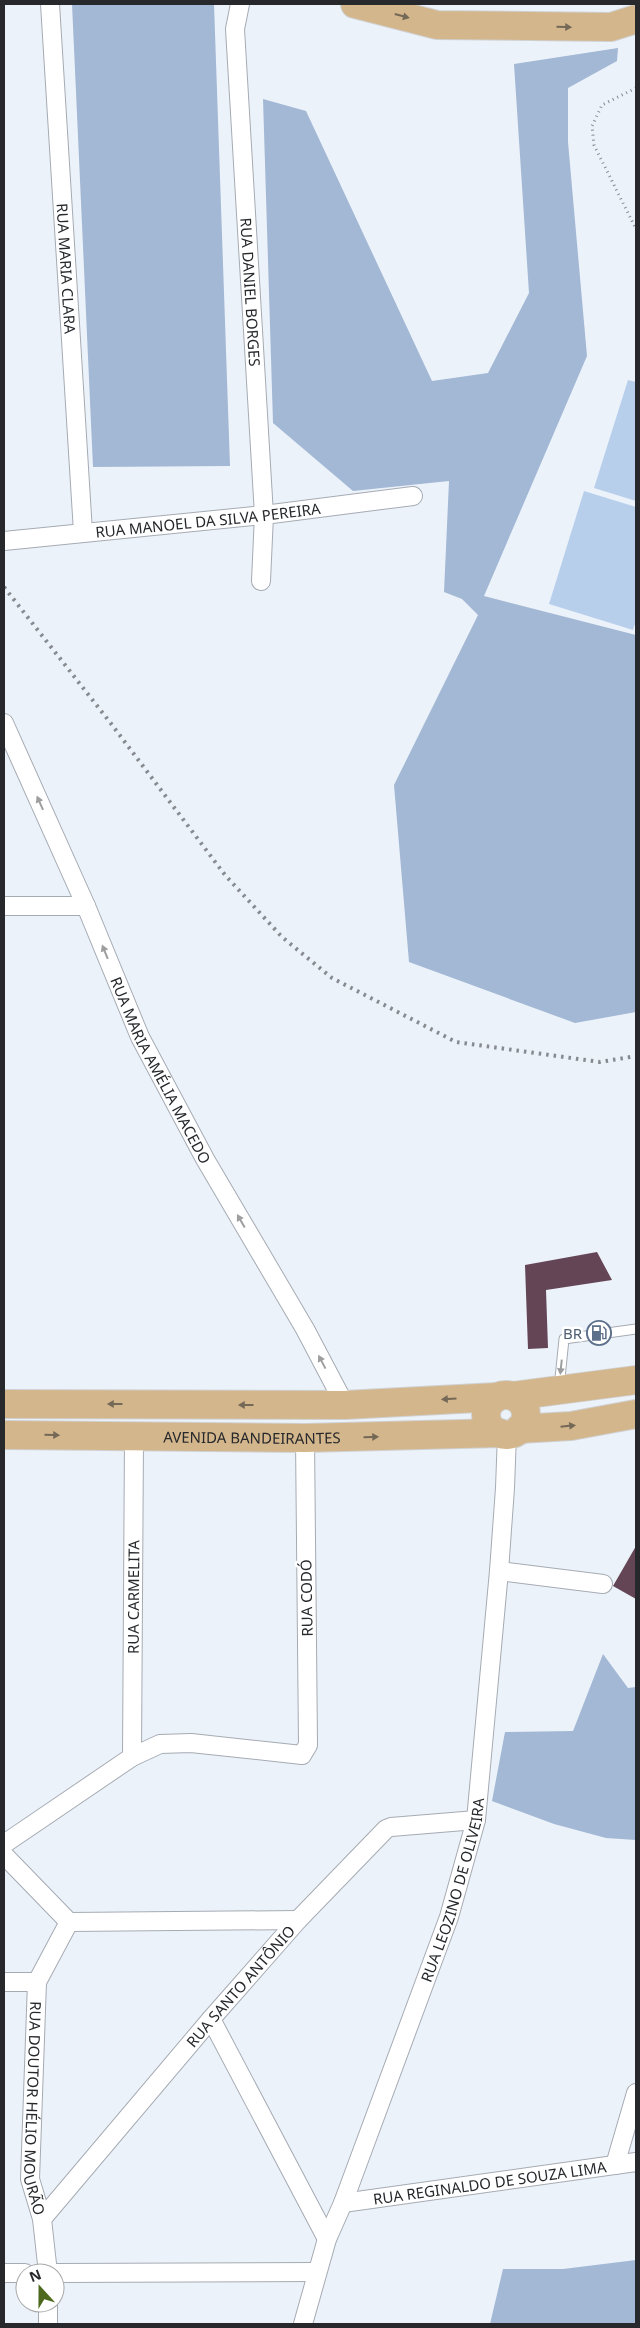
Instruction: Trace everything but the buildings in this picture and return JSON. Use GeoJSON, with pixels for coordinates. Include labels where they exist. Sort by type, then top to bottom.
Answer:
{"type":"FeatureCollection","features":[{"type":"Feature","properties":{"kind":"main road"},"geometry":{"type":"LineString","coordinates":[[355,4],[436,25],[611,27],[636,19]]}},
{"type":"Feature","properties":{"kind":"main road"},"geometry":{"type":"LineString","coordinates":[[4,1404],[345,1405],[505,1397],[636,1380]]}},
{"type":"Feature","properties":{"kind":"main road"},"geometry":{"type":"LineString","coordinates":[[505,1397],[519,1400],[526,1411],[523,1424],[509,1432]]}},
{"type":"Feature","properties":{"kind":"main road","name":"AVENIDA BANDEIRANTES"},"geometry":{"type":"LineString","coordinates":[[4,1435],[305,1438],[509,1432],[571,1426],[636,1414]]}},
{"type":"Feature","properties":{"kind":"street","name":"RUA MARIA CLARA"},"geometry":{"type":"LineString","coordinates":[[50,4],[83,532]]}},
{"type":"Feature","properties":{"kind":"street","name":"RUA DANIEL BORGES"},"geometry":{"type":"LineString","coordinates":[[240,4],[235,29],[264,515],[261,581]]}},
{"type":"Feature","properties":{"kind":"street","name":"RUA MANOEL DA SILVA PEREIRA"},"geometry":{"type":"LineString","coordinates":[[4,540],[264,515],[413,496]]}},
{"type":"Feature","properties":{"kind":"street","name":"RUA MARIA AMÉLIA MACEDO"},"geometry":{"type":"LineString","coordinates":[[4,723],[86,906],[140,1037],[205,1159],[305,1329],[345,1405]]}},
{"type":"Feature","properties":{"kind":"street"},"geometry":{"type":"LineString","coordinates":[[4,906],[86,906]]}},
{"type":"Feature","properties":{"kind":"street","name":"RUA LEOZINO DE OLIVEIRA"},"geometry":{"type":"LineString","coordinates":[[304,2324],[327,2239],[343,2203],[449,1917],[476,1820],[499,1571],[509,1432]]}},
{"type":"Feature","properties":{"kind":"street","name":"RUA CARMELITA"},"geometry":{"type":"LineString","coordinates":[[132,1757],[134,1437]]}},
{"type":"Feature","properties":{"kind":"street","name":"RUA CODÓ"},"geometry":{"type":"LineString","coordinates":[[132,1757],[160,1744],[192,1743],[302,1755],[308,1745],[305,1438]]}},
{"type":"Feature","properties":{"kind":"street"},"geometry":{"type":"LineString","coordinates":[[499,1571],[603,1584]]}},
{"type":"Feature","properties":{"kind":"street"},"geometry":{"type":"LineString","coordinates":[[4,1844],[132,1757]]}},
{"type":"Feature","properties":{"kind":"street","name":"RUA SANTO ANTÔNIO"},"geometry":{"type":"LineString","coordinates":[[42,2220],[211,2019],[298,1920],[386,1829],[476,1820]]}},
{"type":"Feature","properties":{"kind":"street"},"geometry":{"type":"LineString","coordinates":[[4,1855],[68,1922],[298,1920]]}},
{"type":"Feature","properties":{"kind":"street","name":"RUA DOUTOR HÉLIO MOURÃO"},"geometry":{"type":"LineString","coordinates":[[47,2263],[42,2220],[30,2179],[37,1982],[68,1922]]}},
{"type":"Feature","properties":{"kind":"street"},"geometry":{"type":"LineString","coordinates":[[4,1982],[37,1982]]}},
{"type":"Feature","properties":{"kind":"street"},"geometry":{"type":"LineString","coordinates":[[211,2019],[327,2239]]}},
{"type":"Feature","properties":{"kind":"street"},"geometry":{"type":"LineString","coordinates":[[614,2165],[636,2093]]}},
{"type":"Feature","properties":{"kind":"street","name":"RUA REGINALDO DE SOUZA LIMA"},"geometry":{"type":"LineString","coordinates":[[343,2203],[636,2162]]}},
{"type":"Feature","properties":{"kind":"street"},"geometry":{"type":"LineString","coordinates":[[65,2273],[317,2272]]}},
{"type":"Feature","properties":{"kind":"lane"},"geometry":{"type":"LineString","coordinates":[[558,1390],[564,1339],[636,1329]]}},
{"type":"Feature","properties":{"kind":"path"},"geometry":{"type":"LineString","coordinates":[[636,88],[602,105],[592,126],[594,145],[636,229]]}},
{"type":"Feature","properties":{"kind":"shaded area"},"geometry":{"type":"Polygon","coordinates":[[[72,4],[214,4],[230,466],[93,467],[72,4]]]}},
{"type":"Feature","properties":{"kind":"shaded area"},"geometry":{"type":"Polygon","coordinates":[[[618,48],[617,61],[568,88],[568,142],[587,356],[484,596],[636,635],[636,1012],[575,1023],[409,962],[394,785],[478,615],[462,599],[444,592],[449,481],[353,491],[273,423],[263,99],[306,111],[432,381],[488,373],[529,293],[514,64],[618,48]]]}},
{"type":"Feature","properties":{"kind":"shaded area"},"geometry":{"type":"Polygon","coordinates":[[[628,380],[636,382],[636,501],[594,488],[628,380]]]}},
{"type":"Feature","properties":{"kind":"shaded area"},"geometry":{"type":"Polygon","coordinates":[[[584,491],[636,507],[636,621],[633,630],[549,604],[584,491]]]}},
{"type":"Feature","properties":{"kind":"shaded area"},"geometry":{"type":"Polygon","coordinates":[[[603,1654],[628,1688],[636,1687],[636,1840],[606,1838],[554,1824],[492,1801],[505,1732],[573,1731],[603,1654]]]}},
{"type":"Feature","properties":{"kind":"shaded area"},"geometry":{"type":"Polygon","coordinates":[[[636,2260],[636,2324],[490,2324],[503,2269],[563,2269],[636,2260]]]}},
{"type":"Feature","properties":{"kind":"railway"},"geometry":{"type":"LineString","coordinates":[[4,587],[109,721],[225,875],[282,937],[332,978],[456,1042],[600,1062],[636,1056]]}},
{"type":"Feature","properties":{"kind":"place","name":"BR"},"geometry":{"type":"Point","coordinates":[599,1333]}}]}
